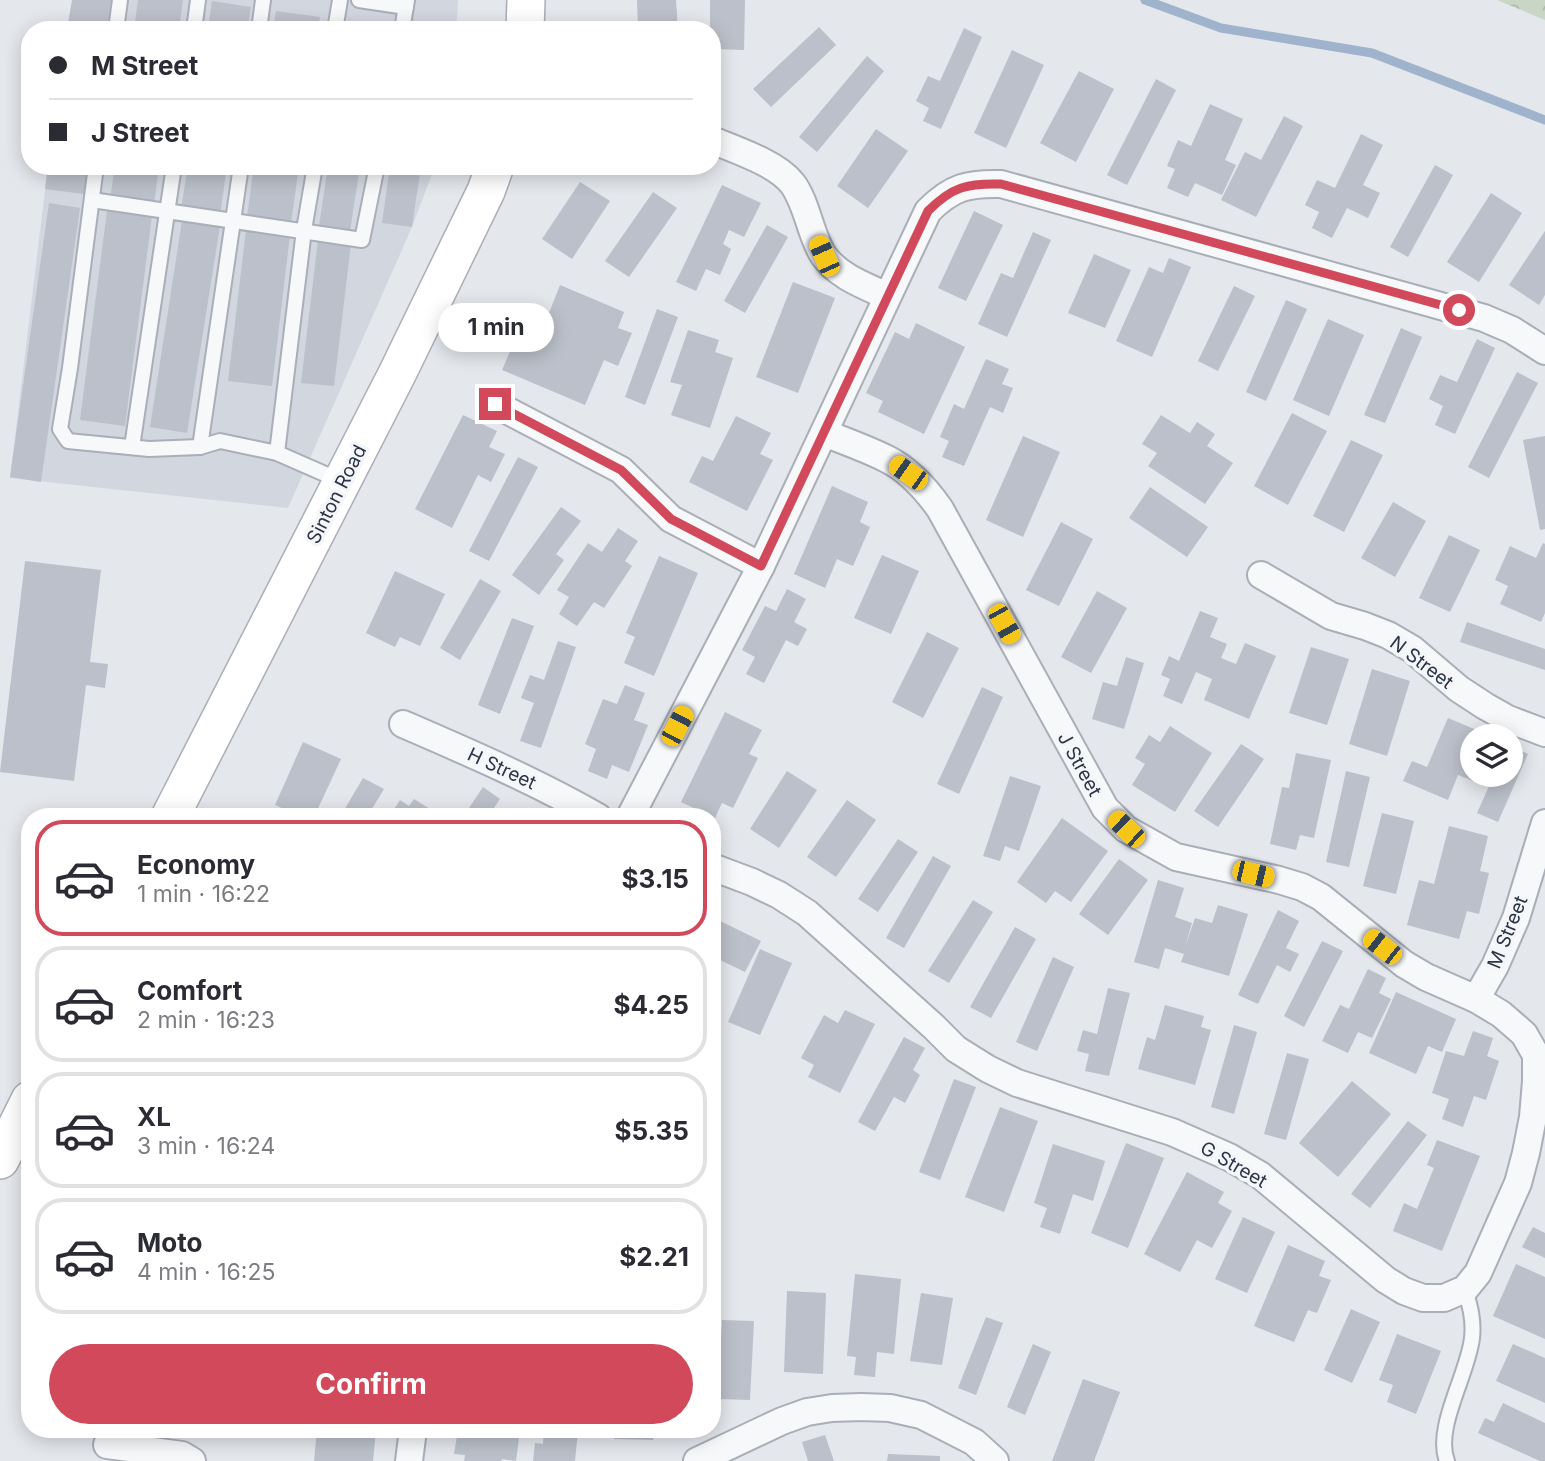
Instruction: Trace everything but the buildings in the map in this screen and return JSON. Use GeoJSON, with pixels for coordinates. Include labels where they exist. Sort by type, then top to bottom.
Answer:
{"type":"FeatureCollection","features":[{"type":"Feature","properties":{"kind":"street"},"geometry":{"type":"LineString","coordinates":[[525,21],[526,0]]}},
{"type":"Feature","properties":{"kind":"street"},"geometry":{"type":"LineString","coordinates":[[721,144],[774,167],[792,183],[824,256],[842,274],[887,296]]}},
{"type":"Feature","properties":{"kind":"street","name":"Sinton Road"},"geometry":{"type":"LineString","coordinates":[[175,808],[397,374],[491,175]]}},
{"type":"Feature","properties":{"kind":"street"},"geometry":{"type":"LineString","coordinates":[[635,808],[761,566],[928,211],[941,198],[977,183],[1001,184],[1484,318],[1512,330],[1545,351]]}},
{"type":"Feature","properties":{"kind":"street"},"geometry":{"type":"LineString","coordinates":[[495,404],[621,470],[671,519],[761,566]]}},
{"type":"Feature","properties":{"kind":"street","name":"J Street"},"geometry":{"type":"LineString","coordinates":[[824,433],[889,460],[926,490],[940,509],[1105,808],[1126,829],[1176,857],[1302,887],[1321,897],[1404,964],[1476,999]]}},
{"type":"Feature","properties":{"kind":"street","name":"N Street"},"geometry":{"type":"LineString","coordinates":[[1261,575],[1331,617],[1388,635],[1412,649],[1459,689],[1485,706],[1508,719],[1545,733]]}},
{"type":"Feature","properties":{"kind":"street","name":"H Street"},"geometry":{"type":"LineString","coordinates":[[403,724],[509,771],[582,808]]}},
{"type":"Feature","properties":{"kind":"street","name":"M Street"},"geometry":{"type":"LineString","coordinates":[[1476,999],[1495,966],[1516,918],[1545,822]]}},
{"type":"Feature","properties":{"kind":"street","name":"G Street"},"geometry":{"type":"LineString","coordinates":[[721,870],[779,895],[807,913],[956,1049],[988,1069],[1017,1083],[1172,1132],[1229,1157],[1260,1175],[1404,1292],[1423,1298],[1444,1298],[1465,1289]]}},
{"type":"Feature","properties":{"kind":"street"},"geometry":{"type":"LineString","coordinates":[[1465,1289],[1478,1273],[1518,1183],[1533,1117],[1536,1081],[1536,1055],[1524,1034],[1501,1014],[1476,999]]}},
{"type":"Feature","properties":{"kind":"street"},"geometry":{"type":"LineString","coordinates":[[0,1160],[21,1118]]}},
{"type":"Feature","properties":{"kind":"street"},"geometry":{"type":"LineString","coordinates":[[697,1461],[807,1412],[861,1407],[890,1408],[920,1415],[974,1442],[995,1461]]}},
{"type":"Feature","properties":{"kind":"street"},"geometry":{"type":"LineString","coordinates":[[409,1461],[412,1438]]}},
{"type":"Feature","properties":{"kind":"street"},"geometry":{"type":"LineString","coordinates":[[107,1445],[182,1455],[192,1461]]}},
{"type":"Feature","properties":{"kind":"lane"},"geometry":{"type":"LineString","coordinates":[[117,21],[120,0]]}},
{"type":"Feature","properties":{"kind":"lane"},"geometry":{"type":"LineString","coordinates":[[195,21],[198,0]]}},
{"type":"Feature","properties":{"kind":"lane"},"geometry":{"type":"LineString","coordinates":[[260,21],[263,0]]}},
{"type":"Feature","properties":{"kind":"lane"},"geometry":{"type":"LineString","coordinates":[[336,21],[340,0]]}},
{"type":"Feature","properties":{"kind":"lane"},"geometry":{"type":"LineString","coordinates":[[359,0],[406,3],[403,21]]}},
{"type":"Feature","properties":{"kind":"lane"},"geometry":{"type":"LineString","coordinates":[[95,175],[60,429],[68,441],[149,449],[200,447],[220,440],[277,453],[343,481]]}},
{"type":"Feature","properties":{"kind":"lane"},"geometry":{"type":"LineString","coordinates":[[132,447],[173,175]]}},
{"type":"Feature","properties":{"kind":"lane"},"geometry":{"type":"LineString","coordinates":[[200,447],[240,175]]}},
{"type":"Feature","properties":{"kind":"lane"},"geometry":{"type":"LineString","coordinates":[[277,453],[304,230],[313,175]]}},
{"type":"Feature","properties":{"kind":"lane"},"geometry":{"type":"LineString","coordinates":[[92,200],[362,240],[375,175]]}},
{"type":"Feature","properties":{"kind":"lane"},"geometry":{"type":"LineString","coordinates":[[1447,1461],[1444,1435],[1472,1339],[1473,1314],[1465,1289]]}},
{"type":"Feature","properties":{"kind":"shaded area"},"geometry":{"type":"Polygon","coordinates":[[[72,0],[458,0],[457,21],[68,21],[72,0]]]}},
{"type":"Feature","properties":{"kind":"shaded area"},"geometry":{"type":"Polygon","coordinates":[[[47,175],[432,175],[412,227],[288,508],[10,478],[47,175]]]}},
{"type":"Feature","properties":{"kind":"green space"},"geometry":{"type":"Polygon","coordinates":[[[1497,0],[1545,0],[1545,20],[1497,0]]]}},
{"type":"Feature","properties":{"kind":"waterway"},"geometry":{"type":"LineString","coordinates":[[1145,0],[1221,28],[1372,53],[1545,120]]}},
{"type":"Feature","properties":{"kind":"route"},"geometry":{"type":"LineString","coordinates":[[495,404],[621,470],[671,519],[761,566],[928,211],[941,198],[959,189],[977,183],[1001,184],[1459,310]]}}]}
